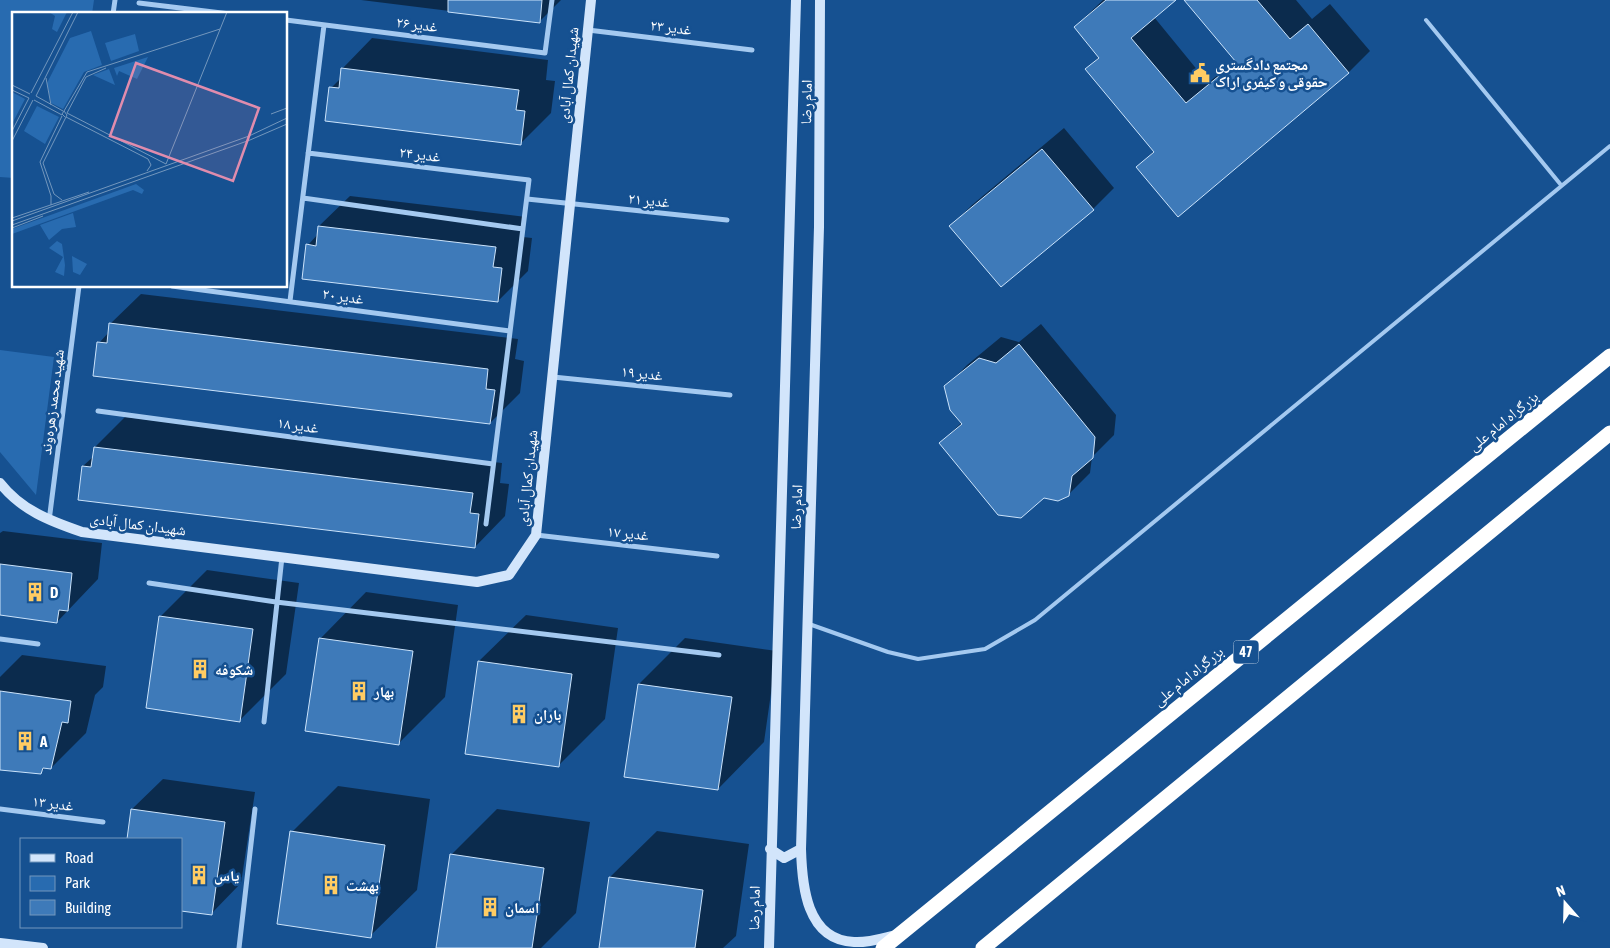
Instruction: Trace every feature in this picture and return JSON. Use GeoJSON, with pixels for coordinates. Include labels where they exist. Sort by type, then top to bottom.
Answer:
{"type":"FeatureCollection","features":[{"type":"Feature","properties":{"kind":"highway","name":"بزرگراه امام علی"},"geometry":{"type":"LineString","coordinates":[[883,948],[1610,356]]}},
{"type":"Feature","properties":{"kind":"highway"},"geometry":{"type":"LineString","coordinates":[[983,948],[1610,433]]}},
{"type":"Feature","properties":{"kind":"main road","name":"شهیدان کمال آبادی"},"geometry":{"type":"LineString","coordinates":[[0,483],[7,492],[33,513],[82,532],[477,582],[509,575],[536,535],[590,0]]}},
{"type":"Feature","properties":{"kind":"main road","name":"امام رضا"},"geometry":{"type":"LineString","coordinates":[[768,946],[796,0]]}},
{"type":"Feature","properties":{"kind":"main road","name":"امام رضا"},"geometry":{"type":"LineString","coordinates":[[820,0],[819,227],[801,849],[802,881],[810,911],[826,932],[854,942],[899,934]]}},
{"type":"Feature","properties":{"kind":"main road"},"geometry":{"type":"LineString","coordinates":[[770,849],[784,858],[801,849]]}},
{"type":"Feature","properties":{"kind":"main road"},"geometry":{"type":"LineString","coordinates":[[0,943],[43,948]]}},
{"type":"Feature","properties":{"kind":"street","name":"غدیر ۲۶"},"geometry":{"type":"LineString","coordinates":[[288,20],[545,53],[552,0]]}},
{"type":"Feature","properties":{"kind":"street"},"geometry":{"type":"LineString","coordinates":[[139,3],[213,12]]}},
{"type":"Feature","properties":{"kind":"street"},"geometry":{"type":"LineString","coordinates":[[290,301],[324,25]]}},
{"type":"Feature","properties":{"kind":"street","name":"غدیر ۲۳"},"geometry":{"type":"LineString","coordinates":[[588,30],[752,50]]}},
{"type":"Feature","properties":{"kind":"street","name":"غدیر ۲۴"},"geometry":{"type":"LineString","coordinates":[[308,153],[529,180],[527,199]]}},
{"type":"Feature","properties":{"kind":"street"},"geometry":{"type":"LineString","coordinates":[[303,198],[523,229]]}},
{"type":"Feature","properties":{"kind":"street"},"geometry":{"type":"LineString","coordinates":[[486,524],[527,199]]}},
{"type":"Feature","properties":{"kind":"street","name":"غدیر ۲۱"},"geometry":{"type":"LineString","coordinates":[[527,199],[727,220]]}},
{"type":"Feature","properties":{"kind":"street","name":"شهید محمد زهره‌وند"},"geometry":{"type":"LineString","coordinates":[[50,521],[79,288]]}},
{"type":"Feature","properties":{"kind":"street","name":"غدیر ۲۰"},"geometry":{"type":"LineString","coordinates":[[188,288],[510,331]]}},
{"type":"Feature","properties":{"kind":"street","name":"غدیر ۱۹"},"geometry":{"type":"LineString","coordinates":[[552,377],[730,395]]}},
{"type":"Feature","properties":{"kind":"street","name":"غدیر ۱۸"},"geometry":{"type":"LineString","coordinates":[[98,411],[493,464]]}},
{"type":"Feature","properties":{"kind":"street","name":"غدیر ۱۷"},"geometry":{"type":"LineString","coordinates":[[536,535],[717,556]]}},
{"type":"Feature","properties":{"kind":"street"},"geometry":{"type":"LineString","coordinates":[[264,722],[282,557]]}},
{"type":"Feature","properties":{"kind":"street"},"geometry":{"type":"LineString","coordinates":[[149,582],[276,602],[719,655]]}},
{"type":"Feature","properties":{"kind":"street"},"geometry":{"type":"LineString","coordinates":[[0,639],[38,644]]}},
{"type":"Feature","properties":{"kind":"street"},"geometry":{"type":"LineString","coordinates":[[240,948],[255,809]]}},
{"type":"Feature","properties":{"kind":"street","name":"غدیر ۱۳"},"geometry":{"type":"LineString","coordinates":[[0,810],[103,822]]}},
{"type":"Feature","properties":{"kind":"lane"},"geometry":{"type":"LineString","coordinates":[[1426,20],[1561,186]]}},
{"type":"Feature","properties":{"kind":"lane"},"geometry":{"type":"LineString","coordinates":[[808,624],[888,652],[918,659],[985,649],[1035,620],[1610,146]]}},
{"type":"Feature","properties":{"kind":"green space"},"geometry":{"type":"Polygon","coordinates":[[[0,0],[94,0],[92,12],[12,12],[12,178],[0,177],[0,0]]]}},
{"type":"Feature","properties":{"kind":"green space"},"geometry":{"type":"Polygon","coordinates":[[[0,350],[54,357],[36,495],[0,452],[0,350]]]}},
{"type":"Feature","properties":{"kind":"building"},"geometry":{"type":"Polygon","coordinates":[[[448,0],[542,0],[540,23],[448,12],[448,0]]]}},
{"type":"Feature","properties":{"kind":"building"},"geometry":{"type":"Polygon","coordinates":[[[1106,0],[1176,0],[1131,38],[1186,103],[1236,62],[1184,0],[1257,0],[1290,39],[1308,24],[1349,73],[1178,217],[1136,167],[1154,152],[1085,69],[1099,58],[1074,27],[1106,0]]]}},
{"type":"Feature","properties":{"kind":"building"},"geometry":{"type":"Polygon","coordinates":[[[341,68],[519,90],[516,110],[525,111],[521,145],[325,121],[329,87],[339,88],[341,68]]]}},
{"type":"Feature","properties":{"kind":"building"},"geometry":{"type":"Polygon","coordinates":[[[1042,149],[1094,210],[1001,287],[949,226],[1042,149]]]}},
{"type":"Feature","properties":{"kind":"building"},"geometry":{"type":"Polygon","coordinates":[[[318,226],[496,247],[493,267],[502,268],[498,302],[302,279],[306,244],[316,246],[318,226]]]}},
{"type":"Feature","properties":{"kind":"building"},"geometry":{"type":"Polygon","coordinates":[[[109,323],[488,369],[486,389],[495,390],[490,424],[93,376],[97,342],[107,343],[109,323]]]}},
{"type":"Feature","properties":{"kind":"building"},"geometry":{"type":"Polygon","coordinates":[[[1019,344],[1095,437],[1093,458],[1072,476],[1069,496],[1058,501],[1044,498],[1021,518],[998,515],[939,443],[962,424],[950,410],[944,386],[979,358],[996,363],[1019,344]]]}},
{"type":"Feature","properties":{"kind":"building"},"geometry":{"type":"Polygon","coordinates":[[[94,447],[473,493],[470,513],[479,514],[475,548],[78,500],[82,466],[91,467],[94,447]]]}},
{"type":"Feature","properties":{"kind":"building","name":"D"},"geometry":{"type":"Polygon","coordinates":[[[0,564],[72,573],[68,611],[59,610],[57,623],[0,615],[0,564]]]}},
{"type":"Feature","properties":{"kind":"building","name":"شکوفه"},"geometry":{"type":"Polygon","coordinates":[[[159,616],[253,629],[240,722],[146,708],[159,616]]]}},
{"type":"Feature","properties":{"kind":"building","name":"بهار"},"geometry":{"type":"Polygon","coordinates":[[[319,638],[413,651],[399,745],[305,731],[319,638]]]}},
{"type":"Feature","properties":{"kind":"building","name":"باران"},"geometry":{"type":"Polygon","coordinates":[[[478,661],[572,674],[559,767],[465,754],[478,661]]]}},
{"type":"Feature","properties":{"kind":"building"},"geometry":{"type":"Polygon","coordinates":[[[638,684],[732,697],[718,790],[624,777],[638,684]]]}},
{"type":"Feature","properties":{"kind":"building","name":"A"},"geometry":{"type":"Polygon","coordinates":[[[0,691],[71,701],[68,723],[62,722],[51,769],[43,768],[41,774],[0,770],[0,691]]]}},
{"type":"Feature","properties":{"kind":"building","name":"یاس"},"geometry":{"type":"Polygon","coordinates":[[[131,809],[225,822],[212,915],[182,911],[182,838],[127,838],[131,809]]]}},
{"type":"Feature","properties":{"kind":"building","name":"بهشت"},"geometry":{"type":"Polygon","coordinates":[[[290,831],[385,845],[371,938],[277,924],[290,831]]]}},
{"type":"Feature","properties":{"kind":"building","name":"اسمان"},"geometry":{"type":"Polygon","coordinates":[[[450,854],[544,868],[532,948],[436,948],[450,854]]]}},
{"type":"Feature","properties":{"kind":"building"},"geometry":{"type":"Polygon","coordinates":[[[609,877],[703,890],[695,948],[599,948],[609,877]]]}},
{"type":"Feature","properties":{"kind":"place","name":"مجتمع دادگستری حقوقی و کیفری اراک"},"geometry":{"type":"Point","coordinates":[1200,73]}},
{"type":"Feature","properties":{"kind":"place","name":"D"},"geometry":{"type":"Point","coordinates":[35,592]}},
{"type":"Feature","properties":{"kind":"place","name":"شکوفه"},"geometry":{"type":"Point","coordinates":[200,669]}},
{"type":"Feature","properties":{"kind":"place","name":"بهار"},"geometry":{"type":"Point","coordinates":[359,691]}},
{"type":"Feature","properties":{"kind":"place","name":"باران"},"geometry":{"type":"Point","coordinates":[519,714]}},
{"type":"Feature","properties":{"kind":"place","name":"A"},"geometry":{"type":"Point","coordinates":[25,741]}},
{"type":"Feature","properties":{"kind":"place","name":"یاس"},"geometry":{"type":"Point","coordinates":[199,875]}},
{"type":"Feature","properties":{"kind":"place","name":"بهشت"},"geometry":{"type":"Point","coordinates":[331,885]}},
{"type":"Feature","properties":{"kind":"place","name":"اسمان"},"geometry":{"type":"Point","coordinates":[490,907]}}]}
